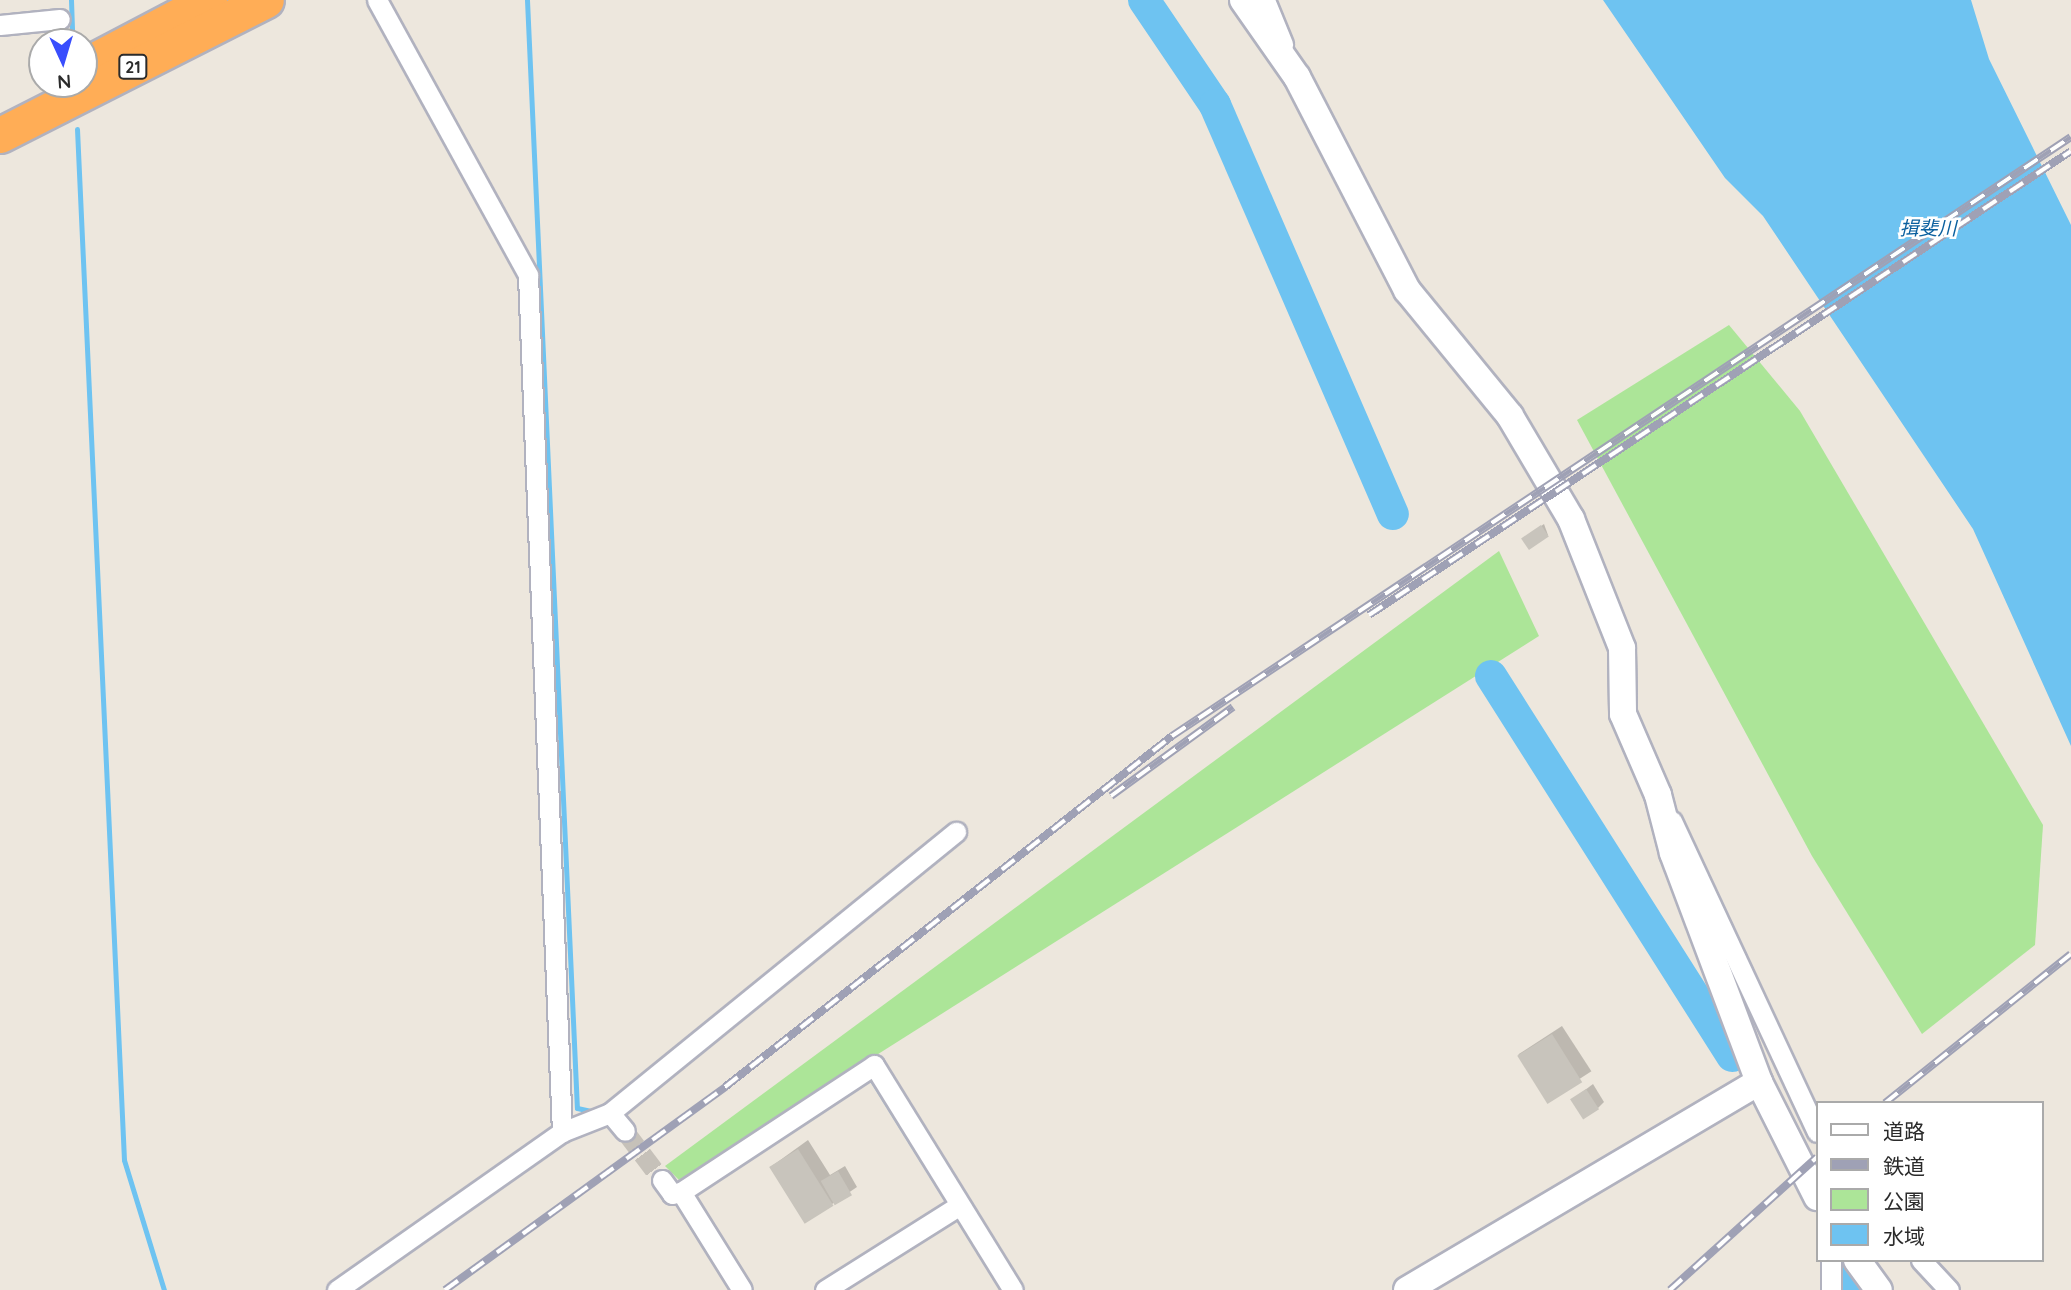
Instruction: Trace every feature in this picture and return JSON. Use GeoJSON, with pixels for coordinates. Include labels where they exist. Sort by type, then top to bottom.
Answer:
{"type":"FeatureCollection","features":[{"type":"Feature","properties":{"kind":"highway","name":"21"},"geometry":{"type":"LineString","coordinates":[[98,59],[209,0]]}},
{"type":"Feature","properties":{"kind":"highway","name":"21"},"geometry":{"type":"LineString","coordinates":[[0,135],[266,0]]}},
{"type":"Feature","properties":{"kind":"highway"},"geometry":{"type":"LineString","coordinates":[[0,109],[28,94]]}},
{"type":"Feature","properties":{"kind":"street"},"geometry":{"type":"LineString","coordinates":[[377,0],[527,275],[562,1132]]}},
{"type":"Feature","properties":{"kind":"street"},"geometry":{"type":"LineString","coordinates":[[1243,0],[1297,77]]}},
{"type":"Feature","properties":{"kind":"street"},"geometry":{"type":"LineString","coordinates":[[1265,0],[1297,77],[1407,290],[1510,416],[1571,519],[1622,648],[1623,714],[1658,795],[1815,1128]]}},
{"type":"Feature","properties":{"kind":"street"},"geometry":{"type":"LineString","coordinates":[[0,25],[60,19]]}},
{"type":"Feature","properties":{"kind":"street"},"geometry":{"type":"LineString","coordinates":[[1658,795],[1672,853],[1759,1082],[1815,1193]]}},
{"type":"Feature","properties":{"kind":"street"},"geometry":{"type":"LineString","coordinates":[[337,1290],[562,1132],[610,1113],[956,832]]}},
{"type":"Feature","properties":{"kind":"street"},"geometry":{"type":"LineString","coordinates":[[662,1180],[672,1194],[681,1192],[873,1065],[957,1207],[1013,1290]]}},
{"type":"Feature","properties":{"kind":"street"},"geometry":{"type":"LineString","coordinates":[[1407,1290],[1759,1082]]}},
{"type":"Feature","properties":{"kind":"street"},"geometry":{"type":"LineString","coordinates":[[610,1113],[625,1131]]}},
{"type":"Feature","properties":{"kind":"street"},"geometry":{"type":"LineString","coordinates":[[681,1192],[742,1290]]}},
{"type":"Feature","properties":{"kind":"street"},"geometry":{"type":"LineString","coordinates":[[825,1290],[957,1207]]}},
{"type":"Feature","properties":{"kind":"street"},"geometry":{"type":"LineString","coordinates":[[1830,1262],[1831,1290]]}},
{"type":"Feature","properties":{"kind":"street"},"geometry":{"type":"LineString","coordinates":[[1858,1262],[1879,1290]]}},
{"type":"Feature","properties":{"kind":"street"},"geometry":{"type":"LineString","coordinates":[[1923,1262],[1948,1290]]}},
{"type":"Feature","properties":{"kind":"green space"},"geometry":{"type":"Polygon","coordinates":[[[1729,325],[1800,411],[2043,825],[2035,945],[1922,1034],[1812,856],[1577,420],[1729,325]]]}},
{"type":"Feature","properties":{"kind":"green space"},"geometry":{"type":"Polygon","coordinates":[[[1499,551],[1539,636],[679,1180],[665,1166],[1499,551]]]}},
{"type":"Feature","properties":{"kind":"water","name":"揖斐川"},"geometry":{"type":"Polygon","coordinates":[[[1603,0],[1971,0],[1989,59],[2071,225],[2071,746],[1973,529],[1763,216],[1725,178],[1603,0]]]}},
{"type":"Feature","properties":{"kind":"building"},"geometry":{"type":"Polygon","coordinates":[[[1541,525],[1549,537],[1529,550],[1521,538],[1541,525]]]}},
{"type":"Feature","properties":{"kind":"building"},"geometry":{"type":"Polygon","coordinates":[[[1552,1034],[1582,1082],[1547,1104],[1517,1056],[1552,1034]]]}},
{"type":"Feature","properties":{"kind":"building"},"geometry":{"type":"Polygon","coordinates":[[[1586,1089],[1599,1109],[1583,1119],[1570,1099],[1586,1089]]]}},
{"type":"Feature","properties":{"kind":"building"},"geometry":{"type":"Polygon","coordinates":[[[798,1149],[834,1206],[805,1224],[769,1167],[798,1149]]]}},
{"type":"Feature","properties":{"kind":"building"},"geometry":{"type":"Polygon","coordinates":[[[838,1171],[852,1195],[835,1205],[821,1181],[838,1171]]]}},
{"type":"Feature","properties":{"kind":"waterway"},"geometry":{"type":"LineString","coordinates":[[71,0],[72,28]]}},
{"type":"Feature","properties":{"kind":"waterway"},"geometry":{"type":"LineString","coordinates":[[527,0],[577,1108],[596,1112]]}},
{"type":"Feature","properties":{"kind":"waterway"},"geometry":{"type":"LineString","coordinates":[[1144,0],[1215,105],[1393,514]]}},
{"type":"Feature","properties":{"kind":"waterway"},"geometry":{"type":"LineString","coordinates":[[77,129],[124,1160],[164,1290]]}},
{"type":"Feature","properties":{"kind":"waterway"},"geometry":{"type":"LineString","coordinates":[[1491,676],[1732,1056]]}},
{"type":"Feature","properties":{"kind":"waterway"},"geometry":{"type":"LineString","coordinates":[[863,1080],[872,1080],[1002,1290]]}},
{"type":"Feature","properties":{"kind":"waterway"},"geometry":{"type":"LineString","coordinates":[[1846,1272],[1859,1290]]}},
{"type":"Feature","properties":{"kind":"tunnel"},"geometry":{"type":"LineString","coordinates":[[625,1131],[662,1180]]}},
{"type":"Feature","properties":{"kind":"railway"},"geometry":{"type":"LineString","coordinates":[[445,1290],[725,1087],[1172,736],[2071,137]]}},
{"type":"Feature","properties":{"kind":"railway"},"geometry":{"type":"LineString","coordinates":[[1369,615],[2071,151]]}},
{"type":"Feature","properties":{"kind":"railway"},"geometry":{"type":"LineString","coordinates":[[1111,796],[1233,707]]}},
{"type":"Feature","properties":{"kind":"railway"},"geometry":{"type":"LineString","coordinates":[[1887,1101],[2071,954]]}},
{"type":"Feature","properties":{"kind":"railway"},"geometry":{"type":"LineString","coordinates":[[1670,1290],[1815,1159]]}}]}
